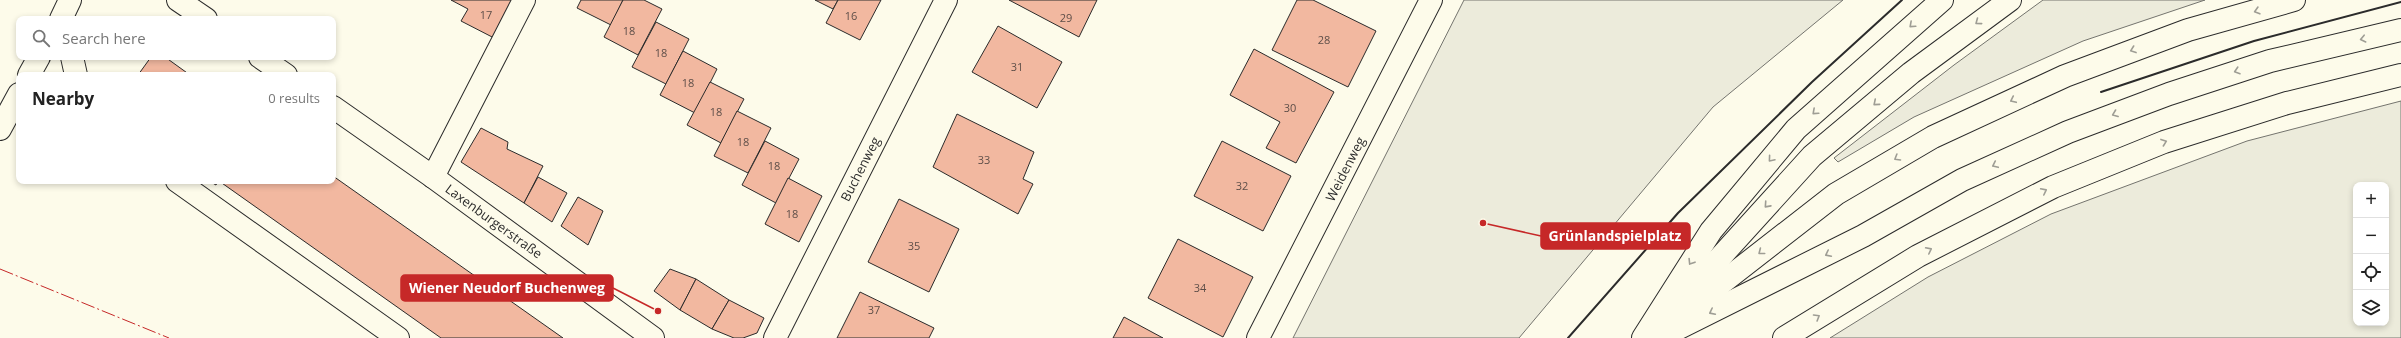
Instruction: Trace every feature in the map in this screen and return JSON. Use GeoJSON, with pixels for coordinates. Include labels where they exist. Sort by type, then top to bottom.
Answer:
{"type":"FeatureCollection","features":[{"type":"Feature","properties":{"kind":"main road"},"geometry":{"type":"LineString","coordinates":[[178,0],[202,16]]}},
{"type":"Feature","properties":{"kind":"main road"},"geometry":{"type":"LineString","coordinates":[[433,177],[524,0]]}},
{"type":"Feature","properties":{"kind":"main road","name":"Buchenweg"},"geometry":{"type":"LineString","coordinates":[[775,338],[946,0]]}},
{"type":"Feature","properties":{"kind":"main road","name":"Weidenweg"},"geometry":{"type":"LineString","coordinates":[[1258,338],[1431,0]]}},
{"type":"Feature","properties":{"kind":"main road"},"geometry":{"type":"LineString","coordinates":[[1643,338],[1711,231],[1796,129],[1942,0]]}},
{"type":"Feature","properties":{"kind":"main road"},"geometry":{"type":"LineString","coordinates":[[1646,338],[1812,156],[1911,73],[2010,0]]}},
{"type":"Feature","properties":{"kind":"main road"},"geometry":{"type":"LineString","coordinates":[[1651,338],[1836,194],[1933,137],[2065,76],[2188,30],[2294,0]]}},
{"type":"Feature","properties":{"kind":"main road"},"geometry":{"type":"LineString","coordinates":[[1659,338],[1863,236],[1962,180],[2068,132],[2169,94],[2270,61],[2401,30]]}},
{"type":"Feature","properties":{"kind":"main road"},"geometry":{"type":"LineString","coordinates":[[31,72],[37,60]]}},
{"type":"Feature","properties":{"kind":"main road"},"geometry":{"type":"LineString","coordinates":[[73,60],[75,72]]}},
{"type":"Feature","properties":{"kind":"main road"},"geometry":{"type":"LineString","coordinates":[[264,60],[282,72]]}},
{"type":"Feature","properties":{"kind":"main road"},"geometry":{"type":"LineString","coordinates":[[1784,338],[1918,256],[2053,187],[2164,142],[2287,103],[2401,75]]}},
{"type":"Feature","properties":{"kind":"main road"},"geometry":{"type":"LineString","coordinates":[[0,129],[16,100]]}},
{"type":"Feature","properties":{"kind":"main road","name":"Laxenburgerstraße"},"geometry":{"type":"LineString","coordinates":[[336,110],[433,177],[653,338]]}},
{"type":"Feature","properties":{"kind":"main road"},"geometry":{"type":"LineString","coordinates":[[181,184],[398,338]]}},
{"type":"Feature","properties":{"kind":"shaded area"},"geometry":{"type":"Polygon","coordinates":[[[1464,0],[1843,0],[1713,107],[1519,338],[1293,338],[1464,0]]]}},
{"type":"Feature","properties":{"kind":"shaded area"},"geometry":{"type":"Polygon","coordinates":[[[2043,0],[2205,0],[2083,41],[1914,117],[1838,162],[1834,158],[1954,65],[2043,0]]]}},
{"type":"Feature","properties":{"kind":"shaded area"},"geometry":{"type":"Polygon","coordinates":[[[2401,101],[2401,338],[1830,338],[1928,277],[2051,214],[2247,141],[2401,101]]]}},
{"type":"Feature","properties":{"kind":"building"},"geometry":{"type":"Polygon","coordinates":[[[451,0],[516,0],[496,39],[461,21],[468,9],[451,0]]]}},
{"type":"Feature","properties":{"kind":"building"},"geometry":{"type":"Polygon","coordinates":[[[581,0],[623,0],[611,25],[577,8],[581,0]]]}},
{"type":"Feature","properties":{"kind":"building"},"geometry":{"type":"Polygon","coordinates":[[[623,0],[644,0],[662,9],[638,55],[604,37],[623,0]]]}},
{"type":"Feature","properties":{"kind":"building"},"geometry":{"type":"Polygon","coordinates":[[[815,0],[838,0],[833,9],[815,0]]]}},
{"type":"Feature","properties":{"kind":"building"},"geometry":{"type":"Polygon","coordinates":[[[838,0],[881,0],[860,40],[826,23],[838,0]]]}},
{"type":"Feature","properties":{"kind":"building"},"geometry":{"type":"Polygon","coordinates":[[[1009,0],[1097,0],[1079,37],[1009,0]]]}},
{"type":"Feature","properties":{"kind":"building"},"geometry":{"type":"Polygon","coordinates":[[[1297,0],[1313,0],[1376,31],[1348,87],[1272,50],[1297,0]]]}},
{"type":"Feature","properties":{"kind":"building"},"geometry":{"type":"Polygon","coordinates":[[[656,22],[689,39],[666,84],[632,67],[656,22]]]}},
{"type":"Feature","properties":{"kind":"building"},"geometry":{"type":"Polygon","coordinates":[[[998,26],[1062,62],[1037,108],[972,72],[998,26]]]}},
{"type":"Feature","properties":{"kind":"building"},"geometry":{"type":"Polygon","coordinates":[[[1254,49],[1334,92],[1296,163],[1266,148],[1280,122],[1230,95],[1254,49]]]}},
{"type":"Feature","properties":{"kind":"building"},"geometry":{"type":"Polygon","coordinates":[[[683,51],[717,69],[695,113],[660,95],[683,51]]]}},
{"type":"Feature","properties":{"kind":"building"},"geometry":{"type":"Polygon","coordinates":[[[149,60],[169,60],[186,72],[140,72],[149,60]]]}},
{"type":"Feature","properties":{"kind":"building"},"geometry":{"type":"Polygon","coordinates":[[[710,82],[744,99],[721,143],[687,125],[710,82]]]}},
{"type":"Feature","properties":{"kind":"building"},"geometry":{"type":"Polygon","coordinates":[[[737,111],[771,128],[748,173],[714,156],[737,111]]]}},
{"type":"Feature","properties":{"kind":"building"},"geometry":{"type":"Polygon","coordinates":[[[957,114],[1034,152],[1023,179],[1033,184],[1018,214],[933,167],[957,114]]]}},
{"type":"Feature","properties":{"kind":"building"},"geometry":{"type":"Polygon","coordinates":[[[481,128],[508,142],[507,149],[543,166],[524,203],[461,162],[481,128]]]}},
{"type":"Feature","properties":{"kind":"building"},"geometry":{"type":"Polygon","coordinates":[[[765,141],[799,159],[776,203],[742,185],[765,141]]]}},
{"type":"Feature","properties":{"kind":"building"},"geometry":{"type":"Polygon","coordinates":[[[1222,141],[1291,176],[1263,231],[1194,196],[1222,141]]]}},
{"type":"Feature","properties":{"kind":"building"},"geometry":{"type":"Polygon","coordinates":[[[538,177],[567,193],[552,222],[524,203],[538,177]]]}},
{"type":"Feature","properties":{"kind":"building"},"geometry":{"type":"Polygon","coordinates":[[[336,178],[563,338],[441,338],[223,184],[336,184],[336,178]]]}},
{"type":"Feature","properties":{"kind":"building"},"geometry":{"type":"Polygon","coordinates":[[[788,178],[822,196],[799,242],[765,224],[788,178]]]}},
{"type":"Feature","properties":{"kind":"building"},"geometry":{"type":"Polygon","coordinates":[[[578,197],[603,211],[588,245],[561,226],[578,197]]]}},
{"type":"Feature","properties":{"kind":"building"},"geometry":{"type":"Polygon","coordinates":[[[899,199],[959,229],[929,292],[868,262],[899,199]]]}},
{"type":"Feature","properties":{"kind":"building"},"geometry":{"type":"Polygon","coordinates":[[[1178,239],[1253,277],[1223,337],[1148,298],[1178,239]]]}},
{"type":"Feature","properties":{"kind":"building"},"geometry":{"type":"Polygon","coordinates":[[[670,269],[696,279],[680,310],[654,291],[670,269]]]}},
{"type":"Feature","properties":{"kind":"building"},"geometry":{"type":"Polygon","coordinates":[[[696,279],[729,300],[712,329],[680,310],[696,279]]]}},
{"type":"Feature","properties":{"kind":"building"},"geometry":{"type":"Polygon","coordinates":[[[860,292],[934,328],[929,338],[837,338],[860,292]]]}},
{"type":"Feature","properties":{"kind":"building"},"geometry":{"type":"Polygon","coordinates":[[[729,300],[764,318],[757,333],[743,338],[734,338],[712,329],[729,300]]]}},
{"type":"Feature","properties":{"kind":"building"},"geometry":{"type":"Polygon","coordinates":[[[1124,317],[1163,338],[1113,338],[1124,317]]]}},
{"type":"Feature","properties":{"kind":"wall"},"geometry":{"type":"LineString","coordinates":[[1568,338],[1678,213],[1812,82],[1902,0]]}},
{"type":"Feature","properties":{"kind":"wall"},"geometry":{"type":"LineString","coordinates":[[2101,92],[2254,41],[2401,2]]}},
{"type":"Feature","properties":{"kind":"power"},"geometry":{"type":"LineString","coordinates":[[0,269],[169,338]]}},
{"type":"Feature","properties":{"kind":"place","name":"Grünlandspielplatz"},"geometry":{"type":"Point","coordinates":[1483,223]}},
{"type":"Feature","properties":{"kind":"place","name":"Wiener Neudorf Buchenweg"},"geometry":{"type":"Point","coordinates":[658,311]}}]}
